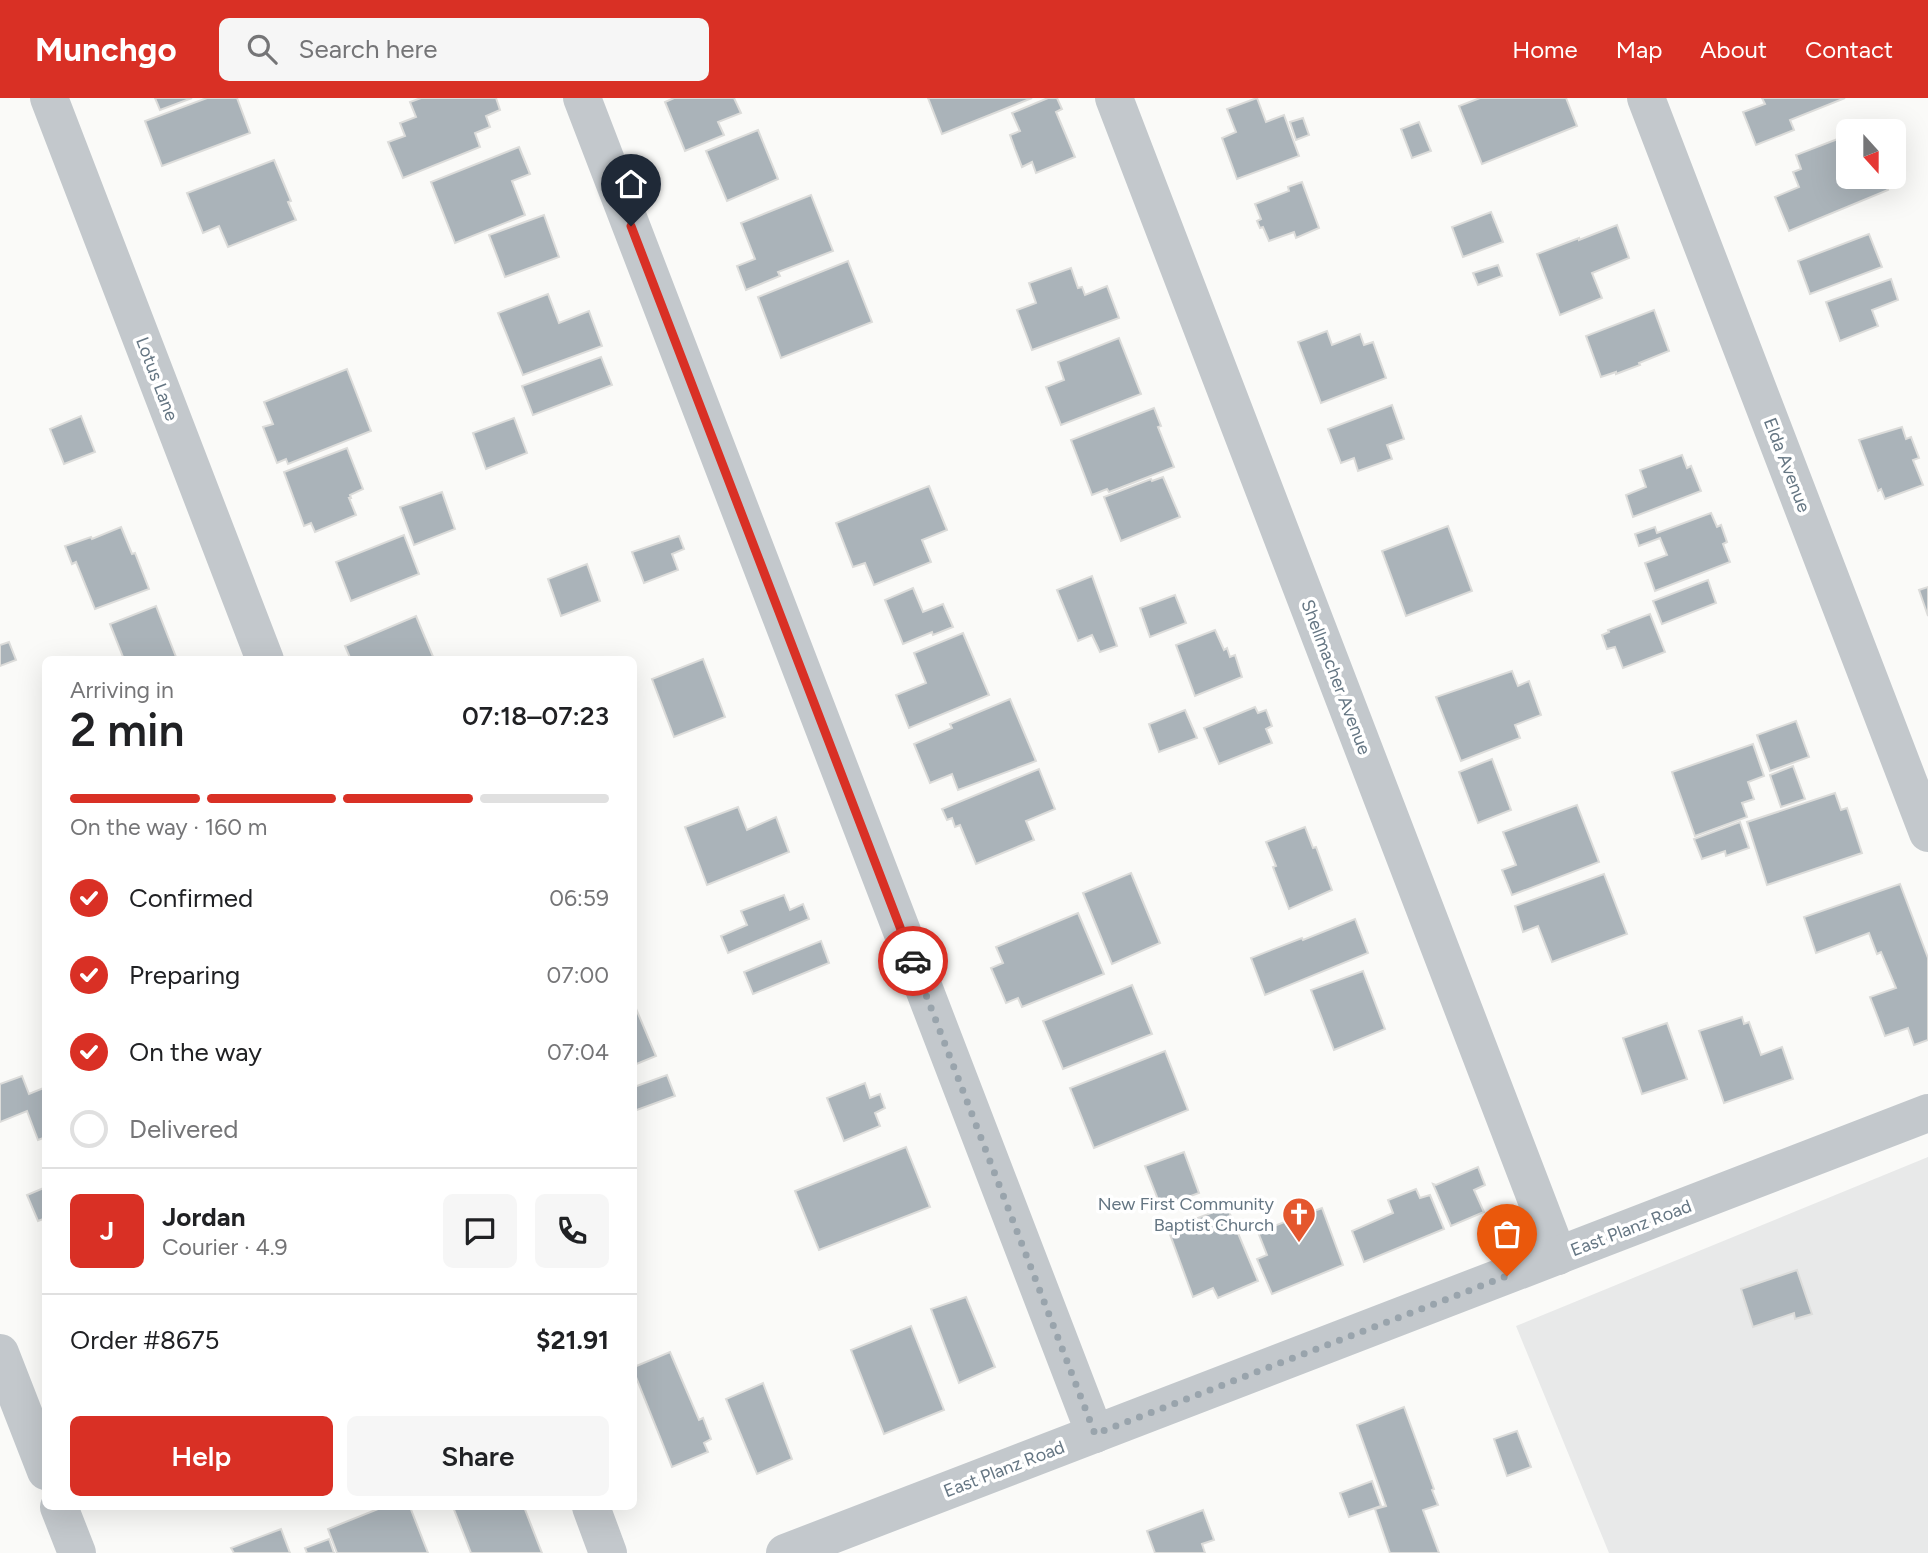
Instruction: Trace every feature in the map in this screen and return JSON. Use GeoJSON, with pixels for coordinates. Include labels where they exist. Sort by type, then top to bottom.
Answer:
{"type":"FeatureCollection","features":[{"type":"Feature","properties":{"kind":"street","name":"Lotus Lane"},"geometry":{"type":"LineString","coordinates":[[49,98],[263,656]]}},
{"type":"Feature","properties":{"kind":"street"},"geometry":{"type":"LineString","coordinates":[[582,98],[1095,1434]]}},
{"type":"Feature","properties":{"kind":"street","name":"Shellmacher Avenue"},"geometry":{"type":"LineString","coordinates":[[1114,98],[1558,1256]]}},
{"type":"Feature","properties":{"kind":"street","name":"Elda Avenue"},"geometry":{"type":"LineString","coordinates":[[1646,98],[1928,833]]}},
{"type":"Feature","properties":{"kind":"street","name":"East Planz Road"},"geometry":{"type":"LineString","coordinates":[[785,1553],[1928,1113]]}},
{"type":"Feature","properties":{"kind":"street"},"geometry":{"type":"LineString","coordinates":[[0,1353],[42,1461]]}},
{"type":"Feature","properties":{"kind":"street"},"geometry":{"type":"LineString","coordinates":[[60,1510],[77,1553]]}},
{"type":"Feature","properties":{"kind":"street"},"geometry":{"type":"LineString","coordinates":[[592,1510],[608,1553]]}},
{"type":"Feature","properties":{"kind":"shaded area"},"geometry":{"type":"Polygon","coordinates":[[[1928,1157],[1928,1553],[1609,1553],[1516,1326],[1928,1157]]]}},
{"type":"Feature","properties":{"kind":"building"},"geometry":{"type":"Polygon","coordinates":[[[155,98],[192,98],[160,110],[155,98]]]}},
{"type":"Feature","properties":{"kind":"building"},"geometry":{"type":"Polygon","coordinates":[[[207,98],[237,98],[250,133],[162,166],[145,121],[207,98]]]}},
{"type":"Feature","properties":{"kind":"building"},"geometry":{"type":"Polygon","coordinates":[[[421,98],[496,98],[500,110],[486,116],[490,127],[475,133],[480,147],[403,178],[388,142],[405,136],[400,123],[416,117],[410,102],[421,98]]]}},
{"type":"Feature","properties":{"kind":"building"},"geometry":{"type":"Polygon","coordinates":[[[674,98],[734,98],[741,113],[718,122],[724,135],[685,151],[665,102],[674,98]]]}},
{"type":"Feature","properties":{"kind":"building"},"geometry":{"type":"Polygon","coordinates":[[[928,98],[1032,98],[942,134],[928,98]]]}},
{"type":"Feature","properties":{"kind":"building"},"geometry":{"type":"Polygon","coordinates":[[[1048,98],[1057,98],[1062,109],[1056,112],[1075,157],[1036,173],[1032,162],[1022,167],[1010,135],[1020,131],[1012,113],[1048,98]]]}},
{"type":"Feature","properties":{"kind":"building"},"geometry":{"type":"Polygon","coordinates":[[[1257,98],[1266,122],[1284,115],[1299,156],[1237,179],[1222,138],[1236,132],[1227,109],[1257,98]]]}},
{"type":"Feature","properties":{"kind":"building"},"geometry":{"type":"Polygon","coordinates":[[[1480,98],[1566,98],[1577,126],[1482,164],[1459,106],[1480,98]]]}},
{"type":"Feature","properties":{"kind":"building"},"geometry":{"type":"Polygon","coordinates":[[[1762,98],[1845,98],[1790,120],[1794,130],[1756,145],[1743,112],[1765,104],[1762,98]]]}},
{"type":"Feature","properties":{"kind":"building"},"geometry":{"type":"Polygon","coordinates":[[[1303,118],[1309,135],[1296,140],[1290,122],[1303,118]]]}},
{"type":"Feature","properties":{"kind":"building"},"geometry":{"type":"Polygon","coordinates":[[[1419,122],[1431,151],[1412,158],[1401,129],[1419,122]]]}},
{"type":"Feature","properties":{"kind":"building"},"geometry":{"type":"Polygon","coordinates":[[[758,130],[778,179],[727,201],[706,151],[758,130]]]}},
{"type":"Feature","properties":{"kind":"building"},"geometry":{"type":"Polygon","coordinates":[[[1836,140],[1836,189],[1888,190],[1789,231],[1775,197],[1799,187],[1793,172],[1801,169],[1796,155],[1836,140]]]}},
{"type":"Feature","properties":{"kind":"building"},"geometry":{"type":"Polygon","coordinates":[[[519,147],[530,174],[512,181],[525,215],[455,243],[431,182],[519,147]]]}},
{"type":"Feature","properties":{"kind":"building"},"geometry":{"type":"Polygon","coordinates":[[[274,160],[296,220],[228,247],[219,226],[203,233],[187,193],[274,160]]]}},
{"type":"Feature","properties":{"kind":"building"},"geometry":{"type":"Polygon","coordinates":[[[1302,182],[1319,228],[1296,238],[1294,232],[1269,241],[1257,221],[1261,219],[1255,204],[1289,191],[1288,187],[1302,182]]]}},
{"type":"Feature","properties":{"kind":"building"},"geometry":{"type":"Polygon","coordinates":[[[811,195],[833,251],[778,272],[780,276],[746,290],[737,266],[755,259],[741,223],[811,195]]]}},
{"type":"Feature","properties":{"kind":"building"},"geometry":{"type":"Polygon","coordinates":[[[1491,212],[1503,242],[1463,257],[1452,227],[1491,212]]]}},
{"type":"Feature","properties":{"kind":"building"},"geometry":{"type":"Polygon","coordinates":[[[544,215],[559,257],[505,277],[489,235],[544,215]]]}},
{"type":"Feature","properties":{"kind":"building"},"geometry":{"type":"Polygon","coordinates":[[[1617,225],[1629,258],[1592,273],[1602,298],[1560,315],[1537,254],[1617,225]]]}},
{"type":"Feature","properties":{"kind":"building"},"geometry":{"type":"Polygon","coordinates":[[[1869,234],[1882,267],[1810,294],[1798,261],[1869,234]]]}},
{"type":"Feature","properties":{"kind":"building"},"geometry":{"type":"Polygon","coordinates":[[[848,261],[872,322],[781,358],[758,297],[848,261]]]}},
{"type":"Feature","properties":{"kind":"building"},"geometry":{"type":"Polygon","coordinates":[[[1498,265],[1502,276],[1478,285],[1473,273],[1498,265]]]}},
{"type":"Feature","properties":{"kind":"building"},"geometry":{"type":"Polygon","coordinates":[[[1071,268],[1078,288],[1082,287],[1085,295],[1107,286],[1119,318],[1032,350],[1017,310],[1036,303],[1029,283],[1071,268]]]}},
{"type":"Feature","properties":{"kind":"building"},"geometry":{"type":"Polygon","coordinates":[[[1891,279],[1898,300],[1872,310],[1878,326],[1840,341],[1826,302],[1891,279]]]}},
{"type":"Feature","properties":{"kind":"building"},"geometry":{"type":"Polygon","coordinates":[[[548,294],[559,323],[589,311],[602,346],[523,375],[498,313],[548,294]]]}},
{"type":"Feature","properties":{"kind":"building"},"geometry":{"type":"Polygon","coordinates":[[[1654,310],[1669,351],[1639,363],[1640,365],[1601,377],[1586,336],[1654,310]]]}},
{"type":"Feature","properties":{"kind":"building"},"geometry":{"type":"Polygon","coordinates":[[[1327,331],[1332,345],[1360,334],[1364,345],[1373,342],[1386,378],[1321,403],[1298,342],[1327,331]]]}},
{"type":"Feature","properties":{"kind":"building"},"geometry":{"type":"Polygon","coordinates":[[[1119,338],[1141,394],[1061,425],[1046,387],[1064,380],[1058,362],[1119,338]]]}},
{"type":"Feature","properties":{"kind":"building"},"geometry":{"type":"Polygon","coordinates":[[[601,357],[612,385],[533,415],[522,386],[601,357]]]}},
{"type":"Feature","properties":{"kind":"building"},"geometry":{"type":"Polygon","coordinates":[[[347,369],[371,431],[288,464],[286,459],[277,463],[263,427],[273,424],[264,402],[347,369]]]}},
{"type":"Feature","properties":{"kind":"building"},"geometry":{"type":"Polygon","coordinates":[[[1392,405],[1404,439],[1387,445],[1392,459],[1358,471],[1354,458],[1341,463],[1328,429],[1392,405]]]}},
{"type":"Feature","properties":{"kind":"building"},"geometry":{"type":"Polygon","coordinates":[[[1154,408],[1161,426],[1158,427],[1174,467],[1109,492],[1107,489],[1092,495],[1071,440],[1154,408]]]}},
{"type":"Feature","properties":{"kind":"building"},"geometry":{"type":"Polygon","coordinates":[[[81,416],[95,452],[64,464],[50,429],[81,416]]]}},
{"type":"Feature","properties":{"kind":"building"},"geometry":{"type":"Polygon","coordinates":[[[514,418],[527,453],[486,469],[473,433],[514,418]]]}},
{"type":"Feature","properties":{"kind":"building"},"geometry":{"type":"Polygon","coordinates":[[[1902,427],[1906,439],[1911,437],[1919,458],[1913,460],[1923,485],[1885,499],[1881,489],[1878,491],[1859,440],[1902,427]]]}},
{"type":"Feature","properties":{"kind":"building"},"geometry":{"type":"Polygon","coordinates":[[[347,448],[363,489],[349,498],[356,515],[315,532],[311,523],[304,526],[284,472],[347,448]]]}},
{"type":"Feature","properties":{"kind":"building"},"geometry":{"type":"Polygon","coordinates":[[[1682,455],[1687,468],[1691,466],[1701,491],[1633,517],[1626,495],[1646,487],[1640,470],[1682,455]]]}},
{"type":"Feature","properties":{"kind":"building"},"geometry":{"type":"Polygon","coordinates":[[[1163,477],[1180,517],[1121,541],[1104,497],[1163,477]]]}},
{"type":"Feature","properties":{"kind":"building"},"geometry":{"type":"Polygon","coordinates":[[[929,486],[947,530],[922,540],[931,562],[874,585],[865,563],[853,567],[836,523],[929,486]]]}},
{"type":"Feature","properties":{"kind":"building"},"geometry":{"type":"Polygon","coordinates":[[[442,492],[455,529],[414,545],[400,507],[442,492]]]}},
{"type":"Feature","properties":{"kind":"building"},"geometry":{"type":"Polygon","coordinates":[[[1711,513],[1717,527],[1721,525],[1727,542],[1723,544],[1730,562],[1655,591],[1645,563],[1667,555],[1660,538],[1639,546],[1635,534],[1655,527],[1657,533],[1711,513]]]}},
{"type":"Feature","properties":{"kind":"building"},"geometry":{"type":"Polygon","coordinates":[[[1448,526],[1472,591],[1406,616],[1382,551],[1448,526]]]}},
{"type":"Feature","properties":{"kind":"building"},"geometry":{"type":"Polygon","coordinates":[[[121,527],[149,589],[95,609],[76,562],[72,564],[65,546],[121,527]]]}},
{"type":"Feature","properties":{"kind":"building"},"geometry":{"type":"Polygon","coordinates":[[[404,535],[419,574],[351,601],[336,562],[404,535]]]}},
{"type":"Feature","properties":{"kind":"building"},"geometry":{"type":"Polygon","coordinates":[[[679,536],[684,549],[672,554],[678,570],[644,583],[632,552],[679,536]]]}},
{"type":"Feature","properties":{"kind":"building"},"geometry":{"type":"Polygon","coordinates":[[[587,564],[600,601],[561,616],[548,579],[587,564]]]}},
{"type":"Feature","properties":{"kind":"building"},"geometry":{"type":"Polygon","coordinates":[[[1092,576],[1117,646],[1100,652],[1092,635],[1078,641],[1057,590],[1092,576]]]}},
{"type":"Feature","properties":{"kind":"building"},"geometry":{"type":"Polygon","coordinates":[[[1708,580],[1716,603],[1662,624],[1653,601],[1708,580]]]}},
{"type":"Feature","properties":{"kind":"building"},"geometry":{"type":"Polygon","coordinates":[[[1928,587],[1928,616],[1919,590],[1928,587]]]}},
{"type":"Feature","properties":{"kind":"building"},"geometry":{"type":"Polygon","coordinates":[[[913,588],[923,612],[943,604],[953,627],[903,644],[885,600],[913,588]]]}},
{"type":"Feature","properties":{"kind":"building"},"geometry":{"type":"Polygon","coordinates":[[[1175,595],[1186,623],[1150,637],[1140,608],[1175,595]]]}},
{"type":"Feature","properties":{"kind":"building"},"geometry":{"type":"Polygon","coordinates":[[[156,606],[176,656],[123,656],[110,624],[156,606]]]}},
{"type":"Feature","properties":{"kind":"building"},"geometry":{"type":"Polygon","coordinates":[[[1650,614],[1665,652],[1623,668],[1615,647],[1607,649],[1602,635],[1609,632],[1608,630],[1650,614]]]}},
{"type":"Feature","properties":{"kind":"building"},"geometry":{"type":"Polygon","coordinates":[[[416,616],[433,656],[349,656],[345,646],[416,616]]]}},
{"type":"Feature","properties":{"kind":"building"},"geometry":{"type":"Polygon","coordinates":[[[1215,630],[1224,650],[1227,648],[1230,657],[1235,655],[1242,677],[1195,696],[1176,645],[1215,630]]]}},
{"type":"Feature","properties":{"kind":"building"},"geometry":{"type":"Polygon","coordinates":[[[963,633],[989,695],[909,728],[896,695],[926,683],[914,653],[963,633]]]}},
{"type":"Feature","properties":{"kind":"building"},"geometry":{"type":"Polygon","coordinates":[[[9,642],[16,660],[0,666],[0,645],[9,642]]]}},
{"type":"Feature","properties":{"kind":"building"},"geometry":{"type":"Polygon","coordinates":[[[703,659],[725,717],[674,737],[652,679],[703,659]]]}},
{"type":"Feature","properties":{"kind":"building"},"geometry":{"type":"Polygon","coordinates":[[[1512,671],[1518,686],[1529,681],[1541,715],[1515,725],[1520,738],[1461,761],[1436,697],[1512,671]]]}},
{"type":"Feature","properties":{"kind":"building"},"geometry":{"type":"Polygon","coordinates":[[[1010,699],[1036,761],[958,790],[952,774],[930,783],[914,744],[952,728],[950,724],[1010,699]]]}},
{"type":"Feature","properties":{"kind":"building"},"geometry":{"type":"Polygon","coordinates":[[[1255,707],[1258,713],[1266,710],[1272,726],[1266,729],[1272,743],[1219,764],[1204,728],[1255,707]]]}},
{"type":"Feature","properties":{"kind":"building"},"geometry":{"type":"Polygon","coordinates":[[[1185,710],[1197,738],[1159,752],[1149,724],[1185,710]]]}},
{"type":"Feature","properties":{"kind":"building"},"geometry":{"type":"Polygon","coordinates":[[[1796,721],[1809,757],[1770,771],[1757,735],[1796,721]]]}},
{"type":"Feature","properties":{"kind":"building"},"geometry":{"type":"Polygon","coordinates":[[[1753,744],[1764,776],[1748,782],[1754,799],[1742,803],[1747,817],[1695,836],[1672,772],[1753,744]]]}},
{"type":"Feature","properties":{"kind":"building"},"geometry":{"type":"Polygon","coordinates":[[[1492,759],[1511,810],[1478,823],[1459,772],[1492,759]]]}},
{"type":"Feature","properties":{"kind":"building"},"geometry":{"type":"Polygon","coordinates":[[[1793,766],[1805,799],[1781,807],[1770,775],[1793,766]]]}},
{"type":"Feature","properties":{"kind":"building"},"geometry":{"type":"Polygon","coordinates":[[[1039,769],[1055,809],[1026,821],[1034,840],[976,864],[960,825],[955,827],[952,818],[947,820],[942,809],[1039,769]]]}},
{"type":"Feature","properties":{"kind":"building"},"geometry":{"type":"Polygon","coordinates":[[[1835,793],[1841,810],[1847,808],[1862,853],[1767,885],[1747,822],[1835,793]]]}},
{"type":"Feature","properties":{"kind":"building"},"geometry":{"type":"Polygon","coordinates":[[[1577,805],[1599,862],[1512,895],[1502,870],[1516,865],[1503,832],[1577,805]]]}},
{"type":"Feature","properties":{"kind":"building"},"geometry":{"type":"Polygon","coordinates":[[[738,807],[747,830],[776,817],[789,852],[707,885],[685,827],[738,807]]]}},
{"type":"Feature","properties":{"kind":"building"},"geometry":{"type":"Polygon","coordinates":[[[1740,822],[1749,848],[1726,856],[1725,851],[1702,859],[1694,839],[1740,822]]]}},
{"type":"Feature","properties":{"kind":"building"},"geometry":{"type":"Polygon","coordinates":[[[1305,827],[1313,848],[1316,847],[1332,890],[1289,909],[1266,842],[1305,827]]]}},
{"type":"Feature","properties":{"kind":"building"},"geometry":{"type":"Polygon","coordinates":[[[1131,873],[1160,943],[1112,964],[1083,893],[1131,873]]]}},
{"type":"Feature","properties":{"kind":"building"},"geometry":{"type":"Polygon","coordinates":[[[1604,874],[1627,934],[1552,962],[1538,926],[1523,932],[1515,906],[1604,874]]]}},
{"type":"Feature","properties":{"kind":"building"},"geometry":{"type":"Polygon","coordinates":[[[1900,884],[1928,958],[1928,1040],[1914,1045],[1908,1028],[1885,1036],[1870,997],[1896,988],[1881,952],[1877,954],[1869,933],[1816,953],[1804,917],[1900,884]]]}},
{"type":"Feature","properties":{"kind":"building"},"geometry":{"type":"Polygon","coordinates":[[[784,895],[790,910],[803,904],[809,919],[728,953],[721,936],[747,925],[741,911],[784,895]]]}},
{"type":"Feature","properties":{"kind":"building"},"geometry":{"type":"Polygon","coordinates":[[[1078,913],[1104,974],[1022,1007],[1018,998],[1006,1003],[991,968],[1003,963],[996,947],[1078,913]]]}},
{"type":"Feature","properties":{"kind":"building"},"geometry":{"type":"Polygon","coordinates":[[[1355,919],[1368,953],[1265,995],[1251,958],[1355,919]]]}},
{"type":"Feature","properties":{"kind":"building"},"geometry":{"type":"Polygon","coordinates":[[[821,941],[829,963],[753,994],[744,972],[821,941]]]}},
{"type":"Feature","properties":{"kind":"building"},"geometry":{"type":"Polygon","coordinates":[[[1363,971],[1385,1029],[1334,1050],[1311,990],[1363,971]]]}},
{"type":"Feature","properties":{"kind":"building"},"geometry":{"type":"Polygon","coordinates":[[[1132,985],[1152,1034],[1063,1069],[1043,1021],[1132,985]]]}},
{"type":"Feature","properties":{"kind":"building"},"geometry":{"type":"Polygon","coordinates":[[[637,1011],[656,1056],[637,1064],[637,1011]]]}},
{"type":"Feature","properties":{"kind":"building"},"geometry":{"type":"Polygon","coordinates":[[[1742,1017],[1744,1024],[1749,1022],[1761,1055],[1782,1047],[1793,1079],[1724,1103],[1699,1031],[1742,1017]]]}},
{"type":"Feature","properties":{"kind":"building"},"geometry":{"type":"Polygon","coordinates":[[[1667,1023],[1687,1079],[1642,1094],[1623,1038],[1667,1023]]]}},
{"type":"Feature","properties":{"kind":"building"},"geometry":{"type":"Polygon","coordinates":[[[1165,1051],[1188,1110],[1094,1148],[1070,1088],[1165,1051]]]}},
{"type":"Feature","properties":{"kind":"building"},"geometry":{"type":"Polygon","coordinates":[[[667,1075],[675,1096],[637,1110],[637,1086],[667,1075]]]}},
{"type":"Feature","properties":{"kind":"building"},"geometry":{"type":"Polygon","coordinates":[[[22,1076],[29,1094],[42,1089],[42,1138],[38,1140],[27,1111],[0,1122],[0,1084],[22,1076]]]}},
{"type":"Feature","properties":{"kind":"building"},"geometry":{"type":"Polygon","coordinates":[[[865,1083],[870,1098],[880,1094],[885,1108],[875,1113],[880,1126],[844,1141],[827,1098],[865,1083]]]}},
{"type":"Feature","properties":{"kind":"building"},"geometry":{"type":"Polygon","coordinates":[[[906,1147],[930,1207],[819,1250],[795,1191],[906,1147]]]}},
{"type":"Feature","properties":{"kind":"building"},"geometry":{"type":"Polygon","coordinates":[[[1184,1152],[1199,1193],[1161,1207],[1145,1166],[1184,1152]]]}},
{"type":"Feature","properties":{"kind":"building"},"geometry":{"type":"Polygon","coordinates":[[[1478,1167],[1485,1185],[1474,1190],[1484,1212],[1451,1226],[1433,1184],[1478,1167]]]}},
{"type":"Feature","properties":{"kind":"building"},"geometry":{"type":"Polygon","coordinates":[[[42,1189],[42,1220],[38,1221],[27,1195],[42,1189]]]}},
{"type":"Feature","properties":{"kind":"building"},"geometry":{"type":"Polygon","coordinates":[[[1416,1189],[1420,1198],[1430,1195],[1444,1229],[1364,1262],[1352,1231],[1393,1213],[1388,1200],[1416,1189]]]}},
{"type":"Feature","properties":{"kind":"building"},"geometry":{"type":"Polygon","coordinates":[[[1227,1207],[1258,1281],[1218,1298],[1213,1288],[1193,1297],[1168,1229],[1227,1207]]]}},
{"type":"Feature","properties":{"kind":"building","name":"New First Community Baptist Church"},"geometry":{"type":"Polygon","coordinates":[[[1322,1208],[1343,1265],[1272,1294],[1257,1259],[1267,1255],[1258,1232],[1322,1208]]]}},
{"type":"Feature","properties":{"kind":"building"},"geometry":{"type":"Polygon","coordinates":[[[1797,1270],[1812,1314],[1795,1319],[1794,1313],[1753,1327],[1741,1289],[1797,1270]]]}},
{"type":"Feature","properties":{"kind":"building"},"geometry":{"type":"Polygon","coordinates":[[[966,1297],[995,1367],[959,1383],[931,1309],[966,1297]]]}},
{"type":"Feature","properties":{"kind":"building"},"geometry":{"type":"Polygon","coordinates":[[[911,1326],[944,1410],[884,1434],[851,1350],[911,1326]]]}},
{"type":"Feature","properties":{"kind":"building"},"geometry":{"type":"Polygon","coordinates":[[[670,1352],[699,1420],[703,1418],[711,1439],[704,1443],[708,1452],[672,1467],[637,1380],[637,1366],[670,1352]]]}},
{"type":"Feature","properties":{"kind":"building"},"geometry":{"type":"Polygon","coordinates":[[[763,1383],[792,1459],[757,1474],[726,1399],[763,1383]]]}},
{"type":"Feature","properties":{"kind":"building"},"geometry":{"type":"Polygon","coordinates":[[[1404,1407],[1438,1505],[1423,1510],[1439,1553],[1390,1553],[1375,1509],[1386,1506],[1357,1425],[1404,1407]]]}},
{"type":"Feature","properties":{"kind":"building"},"geometry":{"type":"Polygon","coordinates":[[[1517,1431],[1531,1467],[1507,1476],[1494,1439],[1517,1431]]]}},
{"type":"Feature","properties":{"kind":"building"},"geometry":{"type":"Polygon","coordinates":[[[1372,1481],[1381,1506],[1349,1517],[1340,1493],[1372,1481]]]}},
{"type":"Feature","properties":{"kind":"building"},"geometry":{"type":"Polygon","coordinates":[[[376,1510],[411,1510],[428,1553],[337,1553],[328,1529],[376,1510]]]}},
{"type":"Feature","properties":{"kind":"building"},"geometry":{"type":"Polygon","coordinates":[[[454,1510],[525,1510],[542,1553],[471,1553],[454,1510]]]}},
{"type":"Feature","properties":{"kind":"building"},"geometry":{"type":"Polygon","coordinates":[[[1203,1510],[1214,1540],[1202,1544],[1205,1553],[1155,1553],[1147,1531],[1203,1510]]]}},
{"type":"Feature","properties":{"kind":"building"},"geometry":{"type":"Polygon","coordinates":[[[281,1529],[290,1553],[234,1553],[231,1548],[281,1529]]]}},
{"type":"Feature","properties":{"kind":"building"},"geometry":{"type":"Polygon","coordinates":[[[329,1539],[334,1553],[307,1553],[305,1548],[329,1539]]]}},
{"type":"Feature","properties":{"kind":"way so far"},"geometry":{"type":"LineString","coordinates":[[913,961],[1095,1434],[1507,1276]]}},
{"type":"Feature","properties":{"kind":"place","name":"New First Community Baptist Church"},"geometry":{"type":"Point","coordinates":[1299,1244]}},
{"type":"Feature","properties":{"kind":"route"},"geometry":{"type":"LineString","coordinates":[[631,226],[913,961]]}}]}
